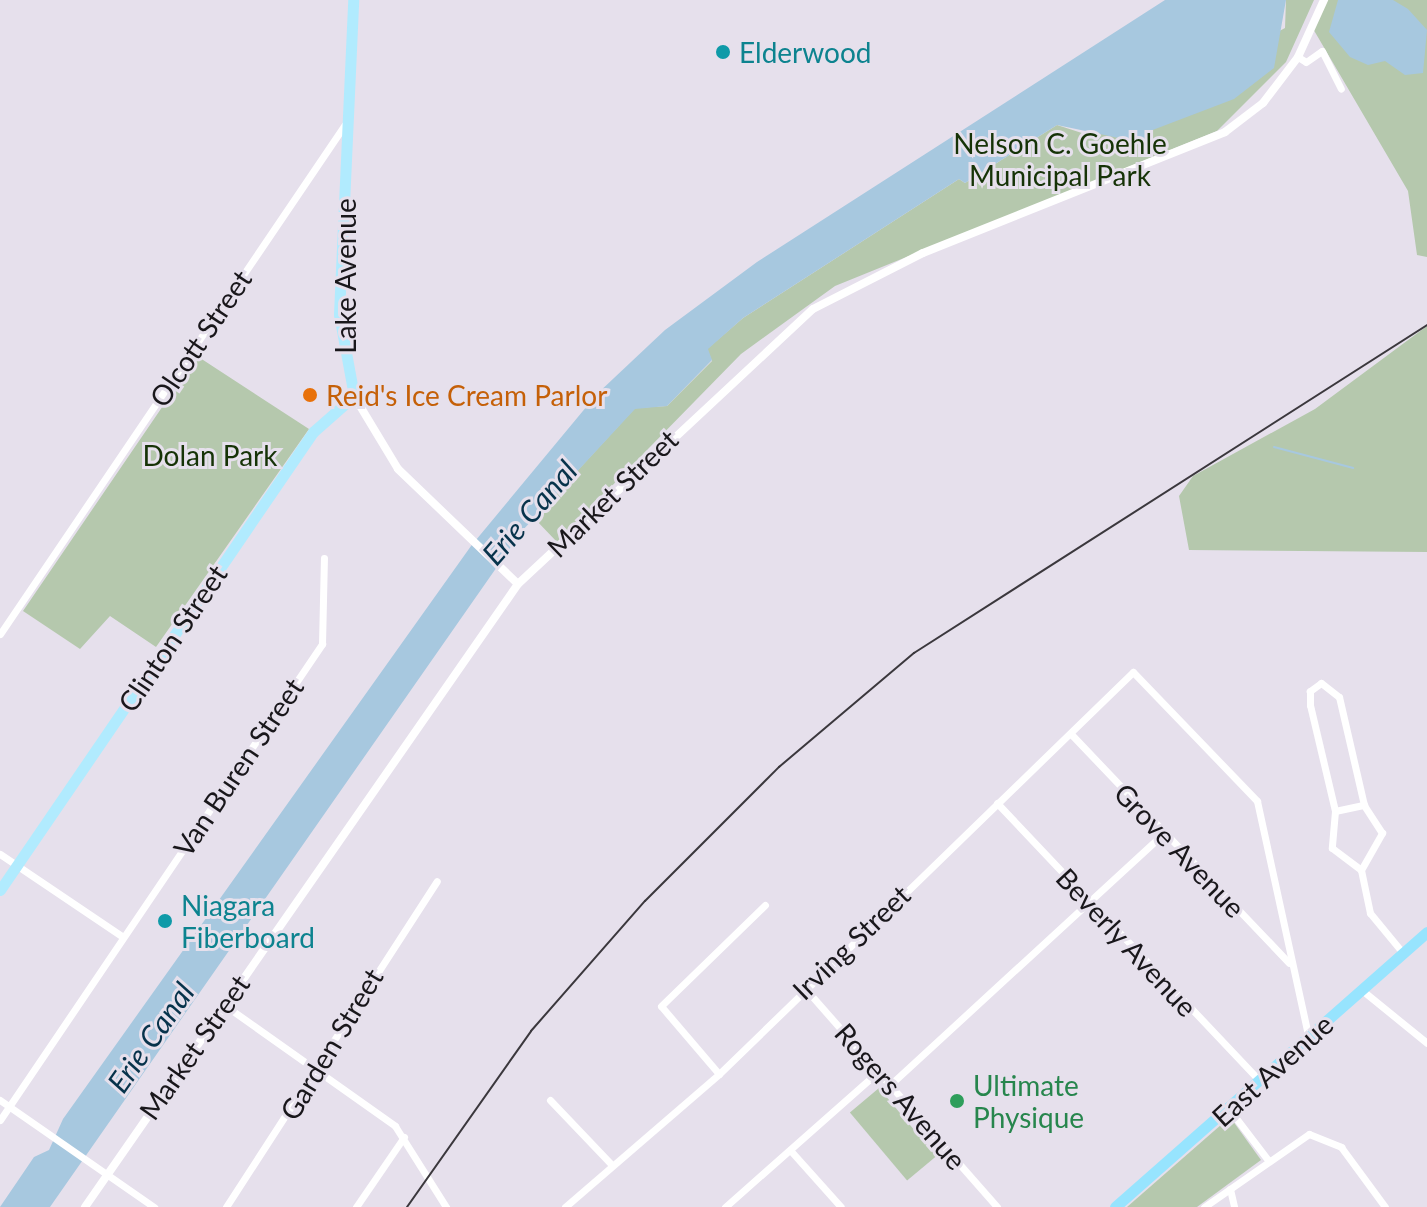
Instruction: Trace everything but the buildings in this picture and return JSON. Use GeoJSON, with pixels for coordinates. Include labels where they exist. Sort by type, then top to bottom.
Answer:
{"type":"FeatureCollection","features":[{"type":"Feature","properties":{"kind":"highway","name":"East Avenue"},"geometry":{"type":"LineString","coordinates":[[1115,1207],[1427,932]]}},
{"type":"Feature","properties":{"kind":"main road","name":"Lake Avenue"},"geometry":{"type":"LineString","coordinates":[[353,0],[340,330],[354,396]]}},
{"type":"Feature","properties":{"kind":"main road","name":"Clinton Street"},"geometry":{"type":"LineString","coordinates":[[0,890],[313,432],[354,396]]}},
{"type":"Feature","properties":{"kind":"street","name":"Market Street"},"geometry":{"type":"LineString","coordinates":[[85,1207],[223,1004],[518,584],[813,309],[923,253],[1225,132],[1263,103],[1298,57],[1324,0]]}},
{"type":"Feature","properties":{"kind":"street"},"geometry":{"type":"LineString","coordinates":[[1298,57],[1306,62],[1322,51],[1341,89]]}},
{"type":"Feature","properties":{"kind":"street","name":"Olcott Street"},"geometry":{"type":"LineString","coordinates":[[0,634],[347,121]]}},
{"type":"Feature","properties":{"kind":"street","name":"Lake Avenue"},"geometry":{"type":"LineString","coordinates":[[354,396],[386,454],[518,584]]}},
{"type":"Feature","properties":{"kind":"street","name":"Van Buren Street"},"geometry":{"type":"LineString","coordinates":[[0,1120],[322,644],[324,558]]}},
{"type":"Feature","properties":{"kind":"street","name":"Irving Street"},"geometry":{"type":"LineString","coordinates":[[565,1207],[719,1074],[803,986],[1133,672],[1257,801],[1291,964]]}},
{"type":"Feature","properties":{"kind":"street"},"geometry":{"type":"LineString","coordinates":[[1361,870],[1382,833],[1364,805],[1339,697],[1321,683],[1310,691],[1310,705],[1335,811],[1332,848],[1361,870],[1370,913],[1403,953]]}},
{"type":"Feature","properties":{"kind":"street","name":"Grove Avenue"},"geometry":{"type":"LineString","coordinates":[[1071,734],[1162,835],[1291,964]]}},
{"type":"Feature","properties":{"kind":"street","name":"Beverly Avenue"},"geometry":{"type":"LineString","coordinates":[[997,803],[1259,1080]]}},
{"type":"Feature","properties":{"kind":"street"},"geometry":{"type":"LineString","coordinates":[[1335,811],[1364,805]]}},
{"type":"Feature","properties":{"kind":"street"},"geometry":{"type":"LineString","coordinates":[[892,1083],[1092,906],[1162,835]]}},
{"type":"Feature","properties":{"kind":"street"},"geometry":{"type":"LineString","coordinates":[[0,854],[123,937]]}},
{"type":"Feature","properties":{"kind":"street","name":"Garden Street"},"geometry":{"type":"LineString","coordinates":[[226,1207],[320,1072],[378,965],[437,881]]}},
{"type":"Feature","properties":{"kind":"street"},"geometry":{"type":"LineString","coordinates":[[719,1074],[661,1006],[666,994],[765,905]]}},
{"type":"Feature","properties":{"kind":"street"},"geometry":{"type":"LineString","coordinates":[[1291,964],[1308,1034]]}},
{"type":"Feature","properties":{"kind":"street","name":"Rogers Avenue"},"geometry":{"type":"LineString","coordinates":[[803,986],[892,1083],[997,1207]]}},
{"type":"Feature","properties":{"kind":"street"},"geometry":{"type":"LineString","coordinates":[[1363,991],[1427,1043]]}},
{"type":"Feature","properties":{"kind":"street"},"geometry":{"type":"LineString","coordinates":[[223,1004],[320,1072],[404,1137],[446,1207]]}},
{"type":"Feature","properties":{"kind":"street"},"geometry":{"type":"LineString","coordinates":[[725,1207],[880,1070]]}},
{"type":"Feature","properties":{"kind":"street"},"geometry":{"type":"LineString","coordinates":[[0,1100],[154,1207]]}},
{"type":"Feature","properties":{"kind":"street"},"geometry":{"type":"LineString","coordinates":[[550,1100],[612,1165]]}},
{"type":"Feature","properties":{"kind":"street"},"geometry":{"type":"LineString","coordinates":[[1229,1109],[1268,1160]]}},
{"type":"Feature","properties":{"kind":"street"},"geometry":{"type":"LineString","coordinates":[[1204,1207],[1302,1136],[1321,1135],[1341,1147],[1385,1207]]}},
{"type":"Feature","properties":{"kind":"street"},"geometry":{"type":"LineString","coordinates":[[356,1207],[404,1137]]}},
{"type":"Feature","properties":{"kind":"street"},"geometry":{"type":"LineString","coordinates":[[790,1150],[841,1207]]}},
{"type":"Feature","properties":{"kind":"street"},"geometry":{"type":"LineString","coordinates":[[1230,1189],[1234,1207]]}},
{"type":"Feature","properties":{"kind":"green space","name":"Nelson C. Goehle Municipal Park"},"geometry":{"type":"Polygon","coordinates":[[[1286,0],[1314,0],[1286,62],[1217,131],[835,286],[741,354],[557,542],[534,518],[635,408],[667,406],[712,361],[707,349],[743,318],[959,179],[965,183],[1057,125],[1085,134],[1285,28],[1286,0]]]}},
{"type":"Feature","properties":{"kind":"green space"},"geometry":{"type":"Polygon","coordinates":[[[1325,0],[1427,0],[1427,257],[1417,255],[1408,191],[1312,27],[1325,0]]]}},
{"type":"Feature","properties":{"kind":"green space"},"geometry":{"type":"Polygon","coordinates":[[[1427,326],[1427,552],[1189,550],[1179,496],[1193,476],[1315,409],[1427,326]]]}},
{"type":"Feature","properties":{"kind":"green space","name":"Dolan Park"},"geometry":{"type":"Polygon","coordinates":[[[197,356],[309,429],[156,647],[110,616],[80,649],[23,611],[197,356]]]}},
{"type":"Feature","properties":{"kind":"green space"},"geometry":{"type":"Polygon","coordinates":[[[879,1088],[936,1156],[907,1181],[850,1112],[879,1088]]]}},
{"type":"Feature","properties":{"kind":"green space"},"geometry":{"type":"Polygon","coordinates":[[[1230,1117],[1261,1160],[1197,1207],[1127,1207],[1230,1117]]]}},
{"type":"Feature","properties":{"kind":"water","name":"Erie Canal"},"geometry":{"type":"Polygon","coordinates":[[[1165,0],[1286,0],[1274,68],[1234,99],[1150,131],[1154,141],[1147,144],[1057,125],[965,183],[959,179],[743,318],[708,349],[712,360],[667,406],[635,409],[522,531],[50,1207],[0,1207],[34,1157],[49,1150],[63,1119],[471,546],[597,394],[665,330],[757,262],[1165,0]]]}},
{"type":"Feature","properties":{"kind":"water"},"geometry":{"type":"Polygon","coordinates":[[[1338,0],[1393,0],[1408,9],[1427,30],[1423,73],[1405,75],[1385,61],[1368,65],[1350,57],[1329,32],[1338,0]]]}},
{"type":"Feature","properties":{"kind":"waterway"},"geometry":{"type":"LineString","coordinates":[[1274,447],[1353,468]]}},
{"type":"Feature","properties":{"kind":"railway"},"geometry":{"type":"LineString","coordinates":[[407,1207],[531,1031],[645,901],[779,767],[914,653],[1427,325]]}},
{"type":"Feature","properties":{"kind":"place","name":"Elderwood"},"geometry":{"type":"Point","coordinates":[723,52]}},
{"type":"Feature","properties":{"kind":"place","name":"Reid's Ice Cream Parlor"},"geometry":{"type":"Point","coordinates":[310,395]}},
{"type":"Feature","properties":{"kind":"place","name":"Niagara Fiberboard"},"geometry":{"type":"Point","coordinates":[165,921]}},
{"type":"Feature","properties":{"kind":"place","name":"Ultimate Physique"},"geometry":{"type":"Point","coordinates":[957,1101]}}]}
